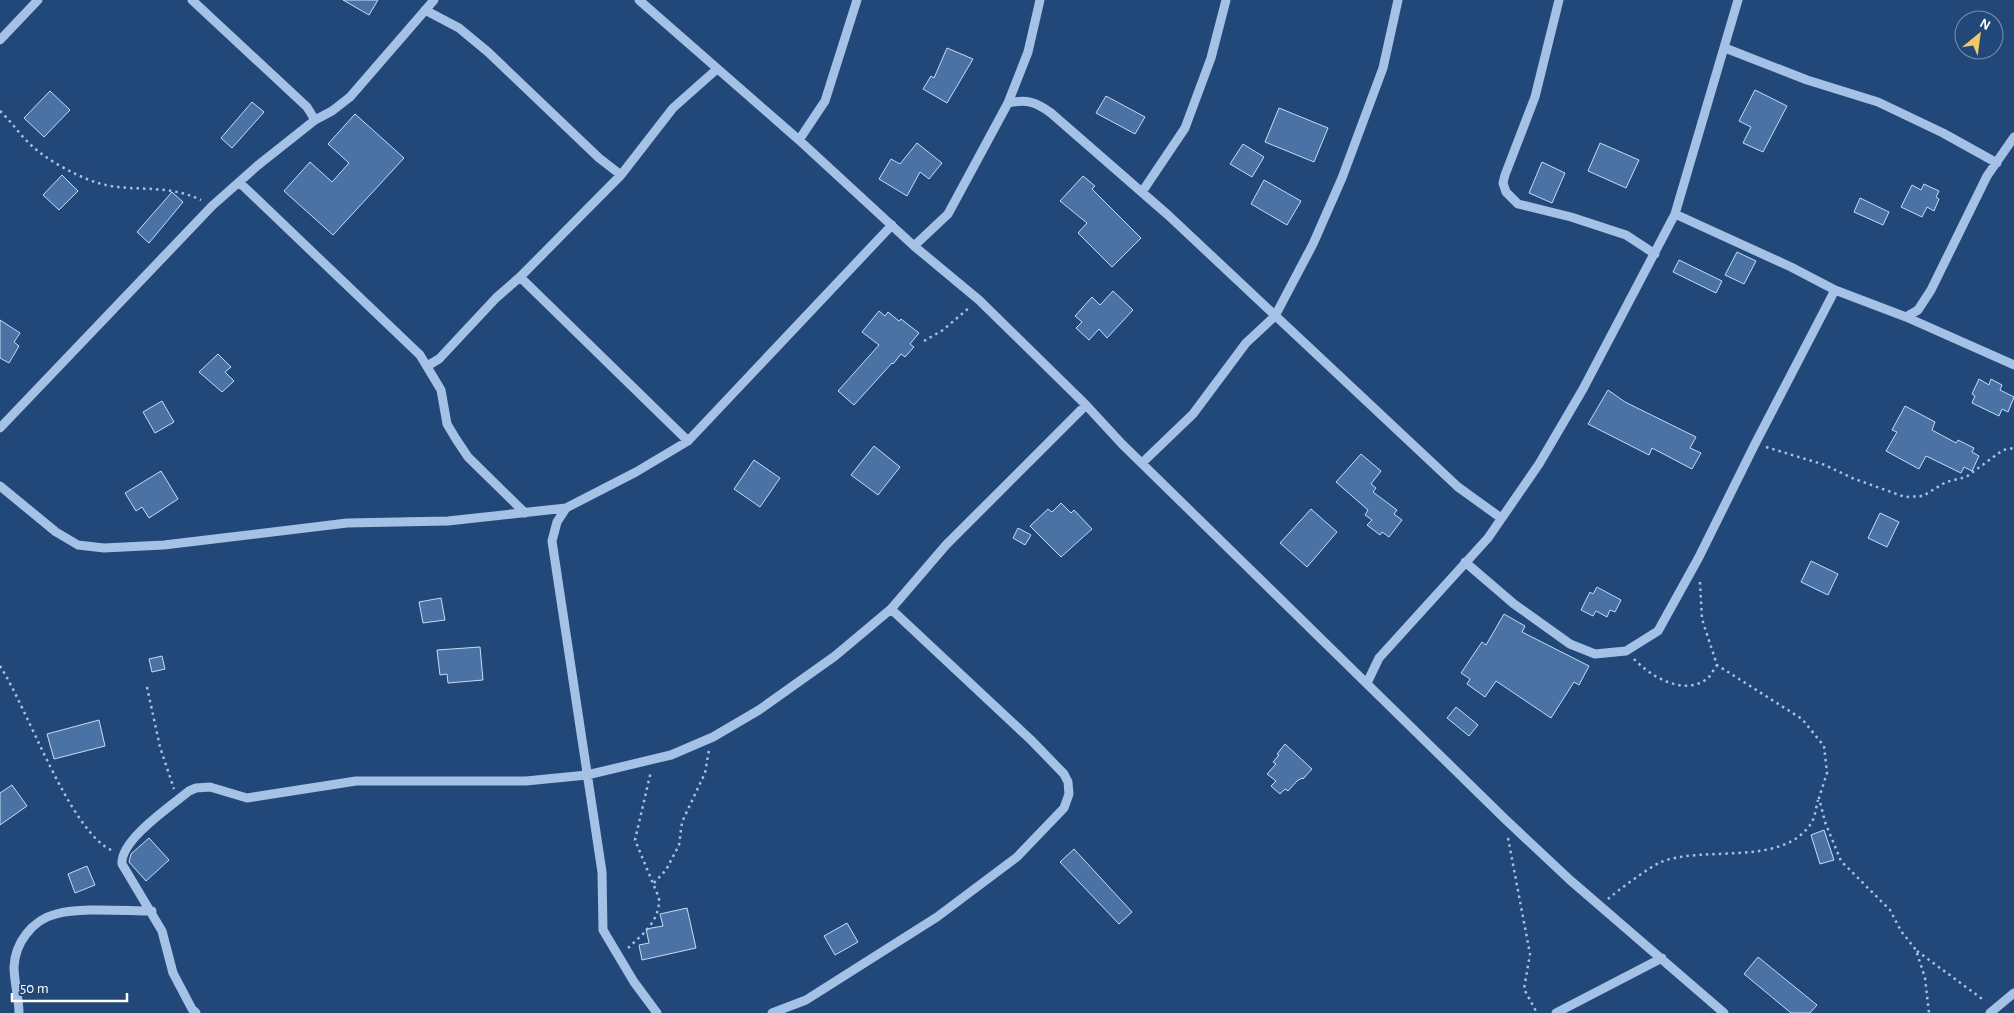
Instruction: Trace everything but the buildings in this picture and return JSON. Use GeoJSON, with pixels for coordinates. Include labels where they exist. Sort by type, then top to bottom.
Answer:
{"type":"FeatureCollection","features":[{"type":"Feature","properties":{"kind":"street"},"geometry":{"type":"LineString","coordinates":[[0,40],[38,0]]}},
{"type":"Feature","properties":{"kind":"street"},"geometry":{"type":"LineString","coordinates":[[192,0],[307,107],[315,120]]}},
{"type":"Feature","properties":{"kind":"street"},"geometry":{"type":"LineString","coordinates":[[0,428],[212,206],[315,120],[332,111],[350,97],[434,0]]}},
{"type":"Feature","properties":{"kind":"street"},"geometry":{"type":"LineString","coordinates":[[639,0],[799,140],[914,246],[979,300],[1142,463],[1505,819],[1724,1013]]}},
{"type":"Feature","properties":{"kind":"street"},"geometry":{"type":"LineString","coordinates":[[799,140],[825,101],[857,0]]}},
{"type":"Feature","properties":{"kind":"street"},"geometry":{"type":"LineString","coordinates":[[914,246],[948,214],[1008,103],[1028,52],[1040,0]]}},
{"type":"Feature","properties":{"kind":"street"},"geometry":{"type":"LineString","coordinates":[[1142,192],[1185,128],[1211,58],[1226,0]]}},
{"type":"Feature","properties":{"kind":"street"},"geometry":{"type":"LineString","coordinates":[[1142,463],[1193,414],[1246,343],[1275,316],[1313,244],[1342,178],[1383,68],[1398,0]]}},
{"type":"Feature","properties":{"kind":"street"},"geometry":{"type":"LineString","coordinates":[[1559,0],[1535,97],[1504,175],[1503,183],[1506,192],[1518,204],[1571,217],[1626,235],[1654,254]]}},
{"type":"Feature","properties":{"kind":"street"},"geometry":{"type":"LineString","coordinates":[[1367,683],[1379,658],[1465,562],[1501,518],[1539,464],[1573,406],[1675,214],[1738,0]]}},
{"type":"Feature","properties":{"kind":"street"},"geometry":{"type":"LineString","coordinates":[[424,10],[459,28],[488,52],[599,158],[621,176]]}},
{"type":"Feature","properties":{"kind":"street"},"geometry":{"type":"LineString","coordinates":[[1725,48],[1807,80],[1878,102],[1943,133],[1997,163]]}},
{"type":"Feature","properties":{"kind":"street"},"geometry":{"type":"LineString","coordinates":[[427,366],[439,358],[496,298],[520,277],[621,176],[673,108],[717,69]]}},
{"type":"Feature","properties":{"kind":"street"},"geometry":{"type":"LineString","coordinates":[[1008,103],[1025,101],[1037,103],[1142,192],[1458,487],[1501,518]]}},
{"type":"Feature","properties":{"kind":"street"},"geometry":{"type":"LineString","coordinates":[[1906,317],[1918,310],[1932,290],[1987,176],[2014,137]]}},
{"type":"Feature","properties":{"kind":"street"},"geometry":{"type":"LineString","coordinates":[[239,182],[406,341],[427,366],[442,390],[447,424],[468,457],[525,513]]}},
{"type":"Feature","properties":{"kind":"street"},"geometry":{"type":"LineString","coordinates":[[1675,214],[1791,266],[1835,290],[1906,317],[2014,365]]}},
{"type":"Feature","properties":{"kind":"street"},"geometry":{"type":"LineString","coordinates":[[0,486],[56,532],[78,545],[104,548],[164,546],[347,523],[448,521],[566,508],[636,472],[688,441],[892,225]]}},
{"type":"Feature","properties":{"kind":"street"},"geometry":{"type":"LineString","coordinates":[[520,277],[688,441]]}},
{"type":"Feature","properties":{"kind":"street"},"geometry":{"type":"LineString","coordinates":[[1465,562],[1514,604],[1570,644],[1595,654],[1626,651],[1658,631],[1699,557],[1835,290]]}},
{"type":"Feature","properties":{"kind":"street"},"geometry":{"type":"LineString","coordinates":[[196,1013],[173,973],[162,931],[152,910],[126,871],[122,855],[127,845],[189,791],[203,787],[247,798],[356,781],[526,781],[587,775],[655,760],[713,737],[759,710],[835,656],[890,609],[946,546],[1086,405]]}},
{"type":"Feature","properties":{"kind":"street"},"geometry":{"type":"LineString","coordinates":[[566,508],[557,522],[552,541],[602,872],[603,930],[618,957],[657,1013]]}},
{"type":"Feature","properties":{"kind":"street"},"geometry":{"type":"LineString","coordinates":[[772,1013],[806,1000],[937,917],[1017,857],[1064,808],[1069,794],[1068,782],[1064,774],[1032,740],[890,609]]}},
{"type":"Feature","properties":{"kind":"street"},"geometry":{"type":"LineString","coordinates":[[20,1013],[14,968],[17,950],[25,936],[37,924],[56,914],[152,910]]}},
{"type":"Feature","properties":{"kind":"street"},"geometry":{"type":"LineString","coordinates":[[1556,1013],[1662,958]]}},
{"type":"Feature","properties":{"kind":"street"},"geometry":{"type":"LineString","coordinates":[[1995,1011],[2014,993]]}},
{"type":"Feature","properties":{"kind":"path"},"geometry":{"type":"LineString","coordinates":[[0,112],[27,142],[41,153],[95,182],[128,188],[171,189],[212,206]]}},
{"type":"Feature","properties":{"kind":"path"},"geometry":{"type":"LineString","coordinates":[[924,341],[942,330],[979,300]]}},
{"type":"Feature","properties":{"kind":"path"},"geometry":{"type":"LineString","coordinates":[[1755,444],[1825,465],[1852,478],[1904,497],[1924,496],[1946,482],[1966,477],[2003,450],[2014,448]]}},
{"type":"Feature","properties":{"kind":"path"},"geometry":{"type":"LineString","coordinates":[[1602,906],[1616,892],[1660,862],[1681,856],[1761,850],[1788,844],[1811,825],[1827,772],[1824,746],[1802,719],[1717,665],[1702,619],[1699,557]]}},
{"type":"Feature","properties":{"kind":"path"},"geometry":{"type":"LineString","coordinates":[[1626,651],[1643,668],[1664,681],[1690,687],[1708,678],[1717,665]]}},
{"type":"Feature","properties":{"kind":"path"},"geometry":{"type":"LineString","coordinates":[[0,666],[24,707],[53,772],[78,815],[92,836],[104,847],[122,855]]}},
{"type":"Feature","properties":{"kind":"path"},"geometry":{"type":"LineString","coordinates":[[147,687],[160,747],[178,800]]}},
{"type":"Feature","properties":{"kind":"path"},"geometry":{"type":"LineString","coordinates":[[654,883],[666,870],[679,845],[682,822],[705,773],[713,737]]}},
{"type":"Feature","properties":{"kind":"path"},"geometry":{"type":"LineString","coordinates":[[618,957],[651,926],[657,917],[659,898],[654,883],[635,845],[650,773],[655,760]]}},
{"type":"Feature","properties":{"kind":"path"},"geometry":{"type":"LineString","coordinates":[[1819,798],[1825,822],[1842,861],[1890,910],[1901,931],[1916,950],[1995,1011]]}},
{"type":"Feature","properties":{"kind":"path"},"geometry":{"type":"LineString","coordinates":[[1505,819],[1514,877],[1530,954],[1524,989],[1537,1013]]}},
{"type":"Feature","properties":{"kind":"path"},"geometry":{"type":"LineString","coordinates":[[1916,950],[1925,978],[1929,1013]]}}]}
